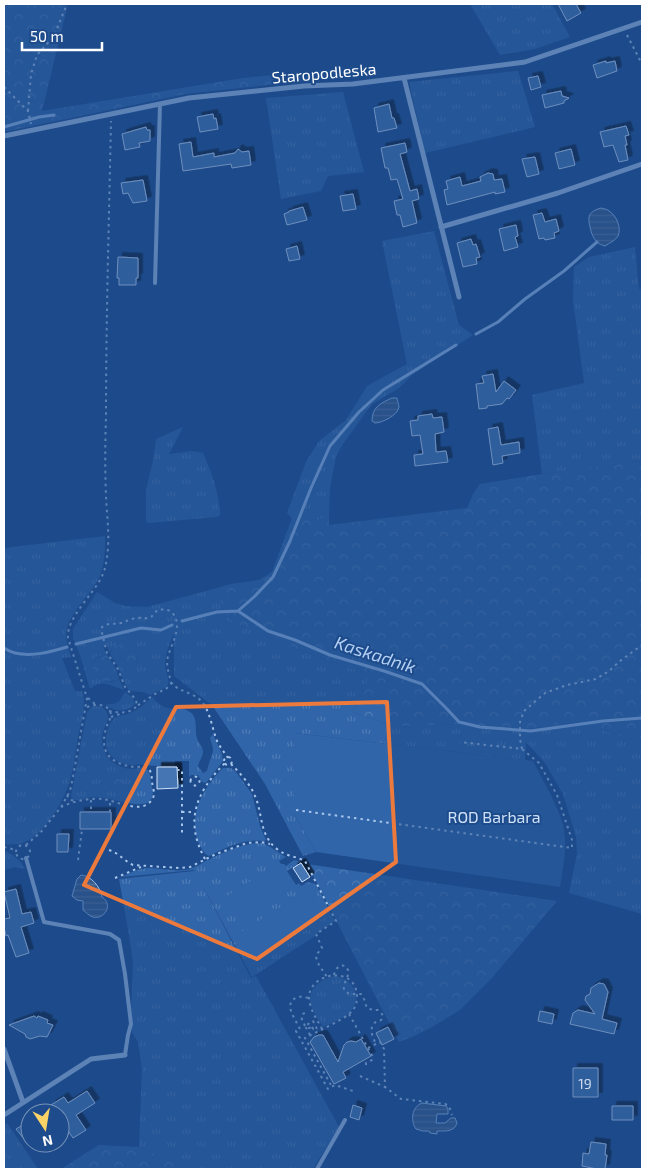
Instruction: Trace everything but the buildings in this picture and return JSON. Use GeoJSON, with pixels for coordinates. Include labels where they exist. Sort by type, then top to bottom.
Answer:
{"type":"FeatureCollection","features":[{"type":"Feature","properties":{"kind":"street","name":"Staropodleska"},"geometry":{"type":"LineString","coordinates":[[4,136],[189,98],[304,86],[353,84],[525,62],[624,30],[642,22]]}},
{"type":"Feature","properties":{"kind":"street"},"geometry":{"type":"LineString","coordinates":[[404,78],[459,298]]}},
{"type":"Feature","properties":{"kind":"street"},"geometry":{"type":"LineString","coordinates":[[440,227],[558,193],[642,164]]}},
{"type":"Feature","properties":{"kind":"street"},"geometry":{"type":"LineString","coordinates":[[4,1049],[23,1102]]}},
{"type":"Feature","properties":{"kind":"street"},"geometry":{"type":"LineString","coordinates":[[4,1115],[91,1059],[125,1055]]}},
{"type":"Feature","properties":{"kind":"lane"},"geometry":{"type":"LineString","coordinates":[[155,283],[160,104]]}},
{"type":"Feature","properties":{"kind":"lane"},"geometry":{"type":"LineString","coordinates":[[26,858],[44,922],[110,934],[119,940],[131,1024],[125,1055]]}},
{"type":"Feature","properties":{"kind":"lane"},"geometry":{"type":"LineString","coordinates":[[317,1169],[345,1120]]}},
{"type":"Feature","properties":{"kind":"path"},"geometry":{"type":"LineString","coordinates":[[32,130],[28,111],[31,74],[37,55],[54,36],[67,4]]}},
{"type":"Feature","properties":{"kind":"path"},"geometry":{"type":"LineString","coordinates":[[624,30],[642,64]]}},
{"type":"Feature","properties":{"kind":"path"},"geometry":{"type":"LineString","coordinates":[[4,86],[28,111]]}},
{"type":"Feature","properties":{"kind":"path"},"geometry":{"type":"LineString","coordinates":[[62,807],[76,802],[101,799],[127,806],[143,806],[151,802],[154,795],[149,768],[122,764],[113,760],[107,754],[104,738],[111,717],[109,711],[104,706],[95,704],[87,696],[68,638],[70,625],[102,576],[107,558],[105,474],[107,265],[112,114]]}},
{"type":"Feature","properties":{"kind":"path"},"geometry":{"type":"LineString","coordinates":[[137,706],[136,700],[123,684],[118,669],[107,653],[102,633],[102,627],[106,624],[121,623],[136,618],[150,618],[157,610],[171,611],[176,618],[177,625],[167,662],[173,688]]}},
{"type":"Feature","properties":{"kind":"path"},"geometry":{"type":"LineString","coordinates":[[522,749],[520,722],[524,711],[545,693],[567,685],[596,679],[642,645]]}},
{"type":"Feature","properties":{"kind":"path"},"geometry":{"type":"LineString","coordinates":[[166,689],[170,686],[171,682]]}},
{"type":"Feature","properties":{"kind":"path"},"geometry":{"type":"LineString","coordinates":[[111,717],[131,711],[154,694],[166,689],[173,688],[188,692],[202,702],[210,715],[217,740],[228,758],[232,759],[231,764],[240,773],[253,792],[258,804],[263,830],[269,841],[283,854],[306,861],[336,921],[316,934],[322,948],[316,954],[316,959],[327,977]]}},
{"type":"Feature","properties":{"kind":"path"},"geometry":{"type":"LineString","coordinates":[[26,845],[42,832],[62,807],[67,795],[73,777],[87,696]]}},
{"type":"Feature","properties":{"kind":"path"},"geometry":{"type":"LineString","coordinates":[[136,700],[145,700]]}},
{"type":"Feature","properties":{"kind":"path"},"geometry":{"type":"LineString","coordinates":[[85,709],[95,704]]}},
{"type":"Feature","properties":{"kind":"path"},"geometry":{"type":"LineString","coordinates":[[109,711],[122,713]]}},
{"type":"Feature","properties":{"kind":"path"},"geometry":{"type":"LineString","coordinates":[[296,810],[572,848],[572,840],[556,795],[538,762],[522,749],[460,742]]}},
{"type":"Feature","properties":{"kind":"path"},"geometry":{"type":"LineString","coordinates":[[205,859],[197,842],[194,812],[205,788],[228,758]]}},
{"type":"Feature","properties":{"kind":"path"},"geometry":{"type":"LineString","coordinates":[[225,764],[231,764]]}},
{"type":"Feature","properties":{"kind":"path"},"geometry":{"type":"LineString","coordinates":[[178,770],[182,770],[182,835]]}},
{"type":"Feature","properties":{"kind":"path"},"geometry":{"type":"LineString","coordinates":[[198,783],[205,788]]}},
{"type":"Feature","properties":{"kind":"path"},"geometry":{"type":"LineString","coordinates":[[67,795],[69,799],[76,802]]}},
{"type":"Feature","properties":{"kind":"path"},"geometry":{"type":"LineString","coordinates":[[91,800],[91,812]]}},
{"type":"Feature","properties":{"kind":"path"},"geometry":{"type":"LineString","coordinates":[[110,800],[110,812]]}},
{"type":"Feature","properties":{"kind":"path"},"geometry":{"type":"LineString","coordinates":[[182,812],[194,812]]}},
{"type":"Feature","properties":{"kind":"path"},"geometry":{"type":"LineString","coordinates":[[78,860],[82,830]]}},
{"type":"Feature","properties":{"kind":"path"},"geometry":{"type":"LineString","coordinates":[[109,850],[115,852],[129,863],[143,866],[180,868],[190,867],[205,859],[247,843],[264,842],[272,845]]}},
{"type":"Feature","properties":{"kind":"path"},"geometry":{"type":"LineString","coordinates":[[4,847],[16,850]]}},
{"type":"Feature","properties":{"kind":"path"},"geometry":{"type":"LineString","coordinates":[[115,878],[143,866]]}},
{"type":"Feature","properties":{"kind":"path"},"geometry":{"type":"LineString","coordinates":[[334,975],[336,968],[342,966],[346,968],[348,975],[344,990],[349,994],[360,994],[368,1008],[382,1013],[381,1020],[375,1024],[372,1030],[372,1036],[376,1044]]}},
{"type":"Feature","properties":{"kind":"path"},"geometry":{"type":"LineString","coordinates":[[322,1029],[311,1007],[309,998],[311,990],[320,980],[327,977],[334,975],[346,978],[355,987],[357,994],[356,1006],[349,1014],[322,1029],[305,1038],[332,1087]]}},
{"type":"Feature","properties":{"kind":"path"},"geometry":{"type":"LineString","coordinates":[[309,998],[302,996],[295,998],[290,1004],[290,1010],[300,1029],[296,1031],[328,1089],[335,1086],[353,1091]]}},
{"type":"Feature","properties":{"kind":"path"},"geometry":{"type":"LineString","coordinates":[[308,1011],[301,1017],[304,1026],[318,1031]]}},
{"type":"Feature","properties":{"kind":"path"},"geometry":{"type":"LineString","coordinates":[[349,1014],[373,1057],[372,1060],[366,1063],[366,1066]]}},
{"type":"Feature","properties":{"kind":"path"},"geometry":{"type":"LineString","coordinates":[[304,1026],[313,1021],[310,1035]]}},
{"type":"Feature","properties":{"kind":"path"},"geometry":{"type":"LineString","coordinates":[[311,1029],[314,1033]]}},
{"type":"Feature","properties":{"kind":"path"},"geometry":{"type":"LineString","coordinates":[[368,1048],[380,1042],[384,1049],[385,1087]]}},
{"type":"Feature","properties":{"kind":"path"},"geometry":{"type":"LineString","coordinates":[[360,1076],[385,1087],[401,1099],[445,1104],[449,1106],[452,1115]]}},
{"type":"Feature","properties":{"kind":"highlighted area"},"geometry":{"type":"Polygon","coordinates":[[[387,702],[396,862],[257,959],[84,885],[176,707],[387,702]]]}},
{"type":"Feature","properties":{"kind":"green space"},"geometry":{"type":"Polygon","coordinates":[[[4,4],[68,4],[42,111],[243,78],[361,66],[376,74],[186,94],[4,132],[4,4]]]}},
{"type":"Feature","properties":{"kind":"green space"},"geometry":{"type":"Polygon","coordinates":[[[470,4],[552,4],[570,37],[535,49],[500,55],[470,4]]]}},
{"type":"Feature","properties":{"kind":"green space"},"geometry":{"type":"Polygon","coordinates":[[[518,71],[535,127],[425,153],[409,82],[518,71]]]}},
{"type":"Feature","properties":{"kind":"green space"},"geometry":{"type":"Polygon","coordinates":[[[343,92],[364,172],[328,176],[321,191],[281,199],[266,98],[343,92]]]}},
{"type":"Feature","properties":{"kind":"green space"},"geometry":{"type":"Polygon","coordinates":[[[434,231],[459,325],[473,335],[412,375],[399,388],[371,405],[336,456],[330,488],[329,517],[318,520],[292,518],[287,513],[306,462],[319,441],[346,420],[367,386],[407,364],[382,241],[434,231]]]}},
{"type":"Feature","properties":{"kind":"green space"},"geometry":{"type":"Polygon","coordinates":[[[635,247],[639,289],[642,289],[642,461],[542,474],[532,395],[584,383],[573,300],[574,267],[589,257],[635,247]]]}},
{"type":"Feature","properties":{"kind":"green space"},"geometry":{"type":"Polygon","coordinates":[[[183,427],[169,454],[192,451],[203,453],[214,483],[220,515],[217,517],[148,523],[146,520],[146,490],[156,439],[183,427]]]}},
{"type":"Feature","properties":{"kind":"green space"},"geometry":{"type":"Polygon","coordinates":[[[642,461],[642,738],[633,740],[577,722],[527,729],[456,724],[394,727],[353,712],[370,675],[300,650],[241,625],[228,616],[220,601],[217,588],[259,580],[272,572],[292,518],[318,520],[329,517],[329,525],[467,508],[480,484],[642,461]]]}},
{"type":"Feature","properties":{"kind":"green space"},"geometry":{"type":"Polygon","coordinates":[[[105,536],[101,573],[70,620],[66,634],[71,657],[62,658],[75,691],[82,691],[84,702],[70,780],[57,809],[40,832],[24,842],[4,844],[4,548],[105,536]]]}},
{"type":"Feature","properties":{"kind":"green space"},"geometry":{"type":"Polygon","coordinates":[[[217,588],[220,601],[226,613],[237,624],[300,650],[371,675],[353,712],[394,727],[456,724],[527,729],[577,722],[633,740],[642,738],[642,914],[569,893],[577,854],[576,837],[563,794],[545,763],[526,742],[525,760],[294,733],[294,814],[316,852],[303,856],[265,784],[212,705],[174,676],[174,634],[165,660],[167,687],[150,695],[144,692],[129,691],[123,679],[136,667],[134,649],[111,650],[110,654],[107,646],[103,647],[107,655],[96,657],[92,663],[105,681],[111,682],[119,679],[124,690],[103,683],[90,689],[73,638],[73,629],[97,592],[115,603],[126,606],[147,607],[217,588]]]}},
{"type":"Feature","properties":{"kind":"green space"},"geometry":{"type":"Polygon","coordinates":[[[121,644],[130,644],[134,649],[137,659],[133,673],[123,679],[118,666],[110,654],[114,647],[121,644]]]}},
{"type":"Feature","properties":{"kind":"green space"},"geometry":{"type":"Polygon","coordinates":[[[107,655],[116,669],[119,679],[101,680],[93,670],[94,660],[97,657],[107,655]]]}},
{"type":"Feature","properties":{"kind":"green space"},"geometry":{"type":"Polygon","coordinates":[[[125,692],[132,697],[135,704],[128,709],[116,710],[105,704],[118,702],[125,692]]]}},
{"type":"Feature","properties":{"kind":"green space"},"geometry":{"type":"Polygon","coordinates":[[[152,697],[165,707],[183,709],[192,714],[195,720],[197,738],[203,750],[198,766],[203,773],[207,771],[213,750],[210,738],[213,734],[223,761],[206,783],[202,782],[198,775],[191,775],[189,777],[189,761],[175,761],[175,766],[127,765],[114,759],[108,752],[106,736],[111,722],[117,717],[136,710],[152,697]]]}},
{"type":"Feature","properties":{"kind":"green space"},"geometry":{"type":"Polygon","coordinates":[[[96,706],[104,709],[108,716],[102,739],[104,750],[110,760],[125,768],[143,768],[150,774],[152,796],[149,802],[136,804],[92,797],[74,800],[71,796],[87,712],[96,706]]]}},
{"type":"Feature","properties":{"kind":"green space","name":"ROD Barbara"},"geometry":{"type":"Polygon","coordinates":[[[294,733],[533,761],[554,801],[563,825],[565,849],[560,887],[316,852],[294,814],[294,733]]]}},
{"type":"Feature","properties":{"kind":"green space"},"geometry":{"type":"Polygon","coordinates":[[[223,768],[231,768],[236,772],[252,794],[260,826],[266,840],[243,842],[209,856],[199,844],[196,834],[196,813],[203,793],[223,768]]]}},
{"type":"Feature","properties":{"kind":"green space"},"geometry":{"type":"Polygon","coordinates":[[[110,772],[122,772],[122,791],[109,790],[110,772]]]}},
{"type":"Feature","properties":{"kind":"green space"},"geometry":{"type":"Polygon","coordinates":[[[262,843],[286,857],[279,861],[281,864],[286,866],[294,860],[301,862],[287,871],[296,885],[299,883],[301,886],[308,882],[316,884],[335,921],[252,977],[200,881],[251,978],[256,976],[339,1127],[313,1169],[190,1169],[139,1147],[142,1069],[138,1042],[132,1032],[133,963],[119,879],[194,871],[122,877],[134,871],[147,868],[189,869],[235,848],[262,843]]]}},
{"type":"Feature","properties":{"kind":"green space"},"geometry":{"type":"Polygon","coordinates":[[[4,850],[19,860],[25,869],[15,867],[4,870],[4,850]]]}},
{"type":"Feature","properties":{"kind":"green space"},"geometry":{"type":"Polygon","coordinates":[[[307,864],[557,901],[491,979],[460,1010],[432,1027],[399,1042],[307,864]]]}},
{"type":"Feature","properties":{"kind":"green space"},"geometry":{"type":"Polygon","coordinates":[[[274,866],[290,890],[243,921],[227,896],[274,866]]]}},
{"type":"Feature","properties":{"kind":"green space"},"geometry":{"type":"Polygon","coordinates":[[[307,890],[324,918],[259,961],[241,932],[307,890]]]}},
{"type":"Feature","properties":{"kind":"green space"},"geometry":{"type":"Polygon","coordinates":[[[335,976],[351,984],[356,994],[356,1000],[348,1014],[323,1027],[311,1006],[311,995],[320,982],[335,976]]]}},
{"type":"Feature","properties":{"kind":"green space"},"geometry":{"type":"Polygon","coordinates":[[[7,1123],[20,1142],[20,1153],[27,1153],[38,1169],[4,1169],[4,1125],[7,1123]]]}},
{"type":"Feature","properties":{"kind":"green space"},"geometry":{"type":"Polygon","coordinates":[[[99,1145],[139,1147],[190,1169],[61,1169],[99,1145]]]}},
{"type":"Feature","properties":{"kind":"shaded area"},"geometry":{"type":"Polygon","coordinates":[[[601,208],[614,215],[619,229],[617,238],[605,246],[595,240],[589,223],[590,214],[601,208]]]}},
{"type":"Feature","properties":{"kind":"shaded area"},"geometry":{"type":"Polygon","coordinates":[[[392,398],[397,398],[399,407],[396,413],[382,422],[375,423],[372,421],[375,409],[392,398]]]}},
{"type":"Feature","properties":{"kind":"shaded area"},"geometry":{"type":"Polygon","coordinates":[[[81,875],[95,882],[102,897],[106,900],[107,908],[101,916],[93,917],[89,915],[83,910],[83,901],[77,900],[72,896],[77,879],[81,875]]]}},
{"type":"Feature","properties":{"kind":"shaded area"},"geometry":{"type":"Polygon","coordinates":[[[422,1103],[446,1106],[448,1114],[437,1114],[436,1123],[445,1123],[451,1118],[455,1118],[456,1126],[449,1130],[437,1131],[437,1134],[416,1129],[413,1122],[413,1114],[416,1107],[422,1103]]]}},
{"type":"Feature","properties":{"kind":"waterway"},"geometry":{"type":"LineString","coordinates":[[4,127],[39,117],[54,115]]}},
{"type":"Feature","properties":{"kind":"waterway"},"geometry":{"type":"LineString","coordinates":[[476,334],[498,322],[525,299],[564,271],[597,242]]}},
{"type":"Feature","properties":{"kind":"waterway"},"geometry":{"type":"LineString","coordinates":[[238,611],[273,577],[330,446],[359,412],[383,390],[456,345]]}},
{"type":"Feature","properties":{"kind":"waterway","name":"Kaskadnik"},"geometry":{"type":"LineString","coordinates":[[182,621],[217,612],[238,611],[268,631],[330,655],[422,684],[459,722],[480,727],[531,731],[603,721],[642,718]]}},
{"type":"Feature","properties":{"kind":"waterway","name":"Kaskadnik"},"geometry":{"type":"LineString","coordinates":[[76,644],[141,628],[161,630],[172,625]]}},
{"type":"Feature","properties":{"kind":"waterway","name":"Kaskadnik"},"geometry":{"type":"LineString","coordinates":[[4,648],[15,653],[34,654],[67,647]]}}]}
